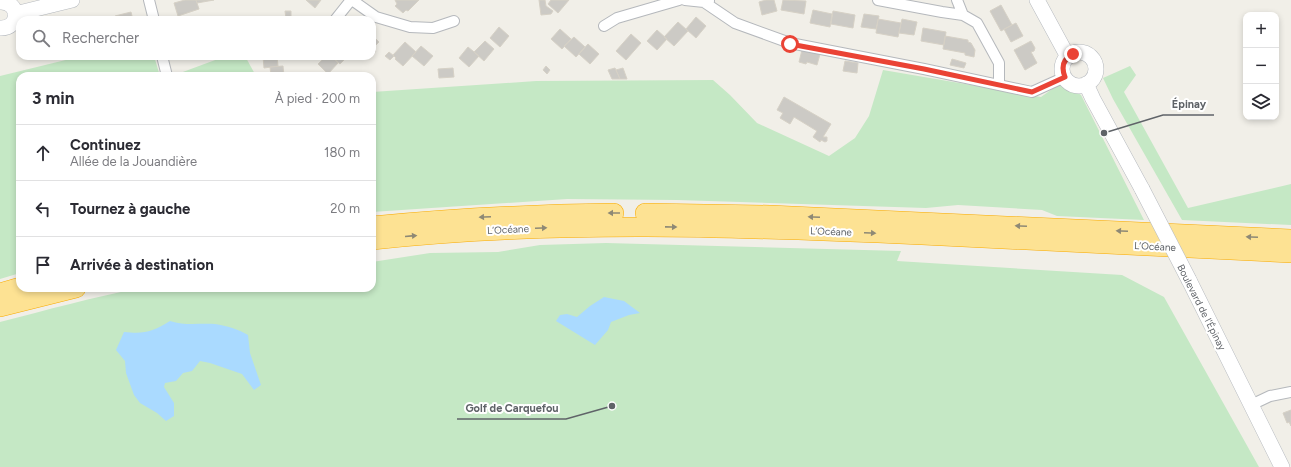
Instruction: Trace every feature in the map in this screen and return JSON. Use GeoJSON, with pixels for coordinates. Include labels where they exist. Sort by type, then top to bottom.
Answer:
{"type":"FeatureCollection","features":[{"type":"Feature","properties":{"kind":"highway","name":"L’Océane"},"geometry":{"type":"LineString","coordinates":[[376,226],[538,214],[688,213],[894,220],[1291,239]]}},
{"type":"Feature","properties":{"kind":"highway","name":"L’Océane"},"geometry":{"type":"LineString","coordinates":[[376,240],[448,233],[523,229],[611,226],[713,227],[1291,253]]}},
{"type":"Feature","properties":{"kind":"highway"},"geometry":{"type":"LineString","coordinates":[[0,292],[16,288]]}},
{"type":"Feature","properties":{"kind":"highway"},"geometry":{"type":"LineString","coordinates":[[0,307],[60,292]]}},
{"type":"Feature","properties":{"kind":"street"},"geometry":{"type":"LineString","coordinates":[[15,14],[72,0]]}},
{"type":"Feature","properties":{"kind":"street"},"geometry":{"type":"LineString","coordinates":[[149,0],[153,16]]}},
{"type":"Feature","properties":{"kind":"street"},"geometry":{"type":"LineString","coordinates":[[338,16],[351,0],[375,16]]}},
{"type":"Feature","properties":{"kind":"street"},"geometry":{"type":"LineString","coordinates":[[604,26],[617,18],[678,0]]}},
{"type":"Feature","properties":{"kind":"street"},"geometry":{"type":"LineString","coordinates":[[685,0],[709,1],[735,24],[790,44],[924,69],[1032,92],[1065,77]]}},
{"type":"Feature","properties":{"kind":"street"},"geometry":{"type":"LineString","coordinates":[[878,0],[964,15],[976,23],[999,63],[1000,85]]}},
{"type":"Feature","properties":{"kind":"street"},"geometry":{"type":"LineString","coordinates":[[957,0],[964,15]]}},
{"type":"Feature","properties":{"kind":"street"},"geometry":{"type":"LineString","coordinates":[[1037,0],[1068,57]]}},
{"type":"Feature","properties":{"kind":"street"},"geometry":{"type":"LineString","coordinates":[[0,2],[11,5],[15,14],[12,25],[0,28]]}},
{"type":"Feature","properties":{"kind":"street"},"geometry":{"type":"LineString","coordinates":[[376,17],[410,28],[433,28],[454,21]]}},
{"type":"Feature","properties":{"kind":"street"},"geometry":{"type":"LineString","coordinates":[[1078,52],[1084,53],[1093,60],[1096,71],[1091,81],[1081,85],[1072,84],[1065,77],[1063,66],[1064,61],[1068,57],[1078,52]]}},
{"type":"Feature","properties":{"kind":"street"},"geometry":{"type":"LineString","coordinates":[[163,60],[166,72]]}},
{"type":"Feature","properties":{"kind":"street","name":"Boulevard de l'Épinay"},"geometry":{"type":"LineString","coordinates":[[1086,84],[1189,280],[1282,467]]}},
{"type":"Feature","properties":{"kind":"street"},"geometry":{"type":"LineString","coordinates":[[1251,405],[1270,396],[1291,392]]}},
{"type":"Feature","properties":{"kind":"green space"},"geometry":{"type":"Polygon","coordinates":[[[66,60],[155,60],[159,72],[16,72],[66,60]]]}},
{"type":"Feature","properties":{"kind":"green space"},"geometry":{"type":"Polygon","coordinates":[[[215,60],[247,60],[254,72],[183,72],[215,60]]]}},
{"type":"Feature","properties":{"kind":"green space"},"geometry":{"type":"Polygon","coordinates":[[[1130,66],[1136,75],[1124,92],[1188,208],[1291,184],[1291,225],[1182,220],[1113,99],[1103,78],[1130,66]]]}},
{"type":"Feature","properties":{"kind":"green space"},"geometry":{"type":"Polygon","coordinates":[[[883,70],[1041,97],[1062,82],[1081,95],[1144,220],[1057,216],[1042,210],[958,205],[926,208],[677,200],[567,199],[376,212],[376,92],[536,81],[713,80],[757,123],[829,156],[855,138],[869,116],[883,70]]]}},
{"type":"Feature","properties":{"kind":"green space"},"geometry":{"type":"Polygon","coordinates":[[[16,72],[16,274],[0,279],[0,76],[16,72]]]}},
{"type":"Feature","properties":{"kind":"green space"},"geometry":{"type":"Polygon","coordinates":[[[606,243],[901,251],[897,261],[1122,275],[1164,297],[1259,467],[0,467],[0,322],[123,292],[376,292],[376,261],[430,253],[498,252],[540,245],[606,243]]]}},
{"type":"Feature","properties":{"kind":"water"},"geometry":{"type":"Polygon","coordinates":[[[604,297],[624,301],[640,313],[629,315],[611,322],[608,330],[595,345],[556,321],[560,315],[567,314],[577,317],[604,297]]]}},
{"type":"Feature","properties":{"kind":"water"},"geometry":{"type":"Polygon","coordinates":[[[170,321],[187,324],[215,324],[232,328],[248,335],[250,353],[261,385],[254,390],[242,374],[200,361],[192,371],[183,373],[176,381],[165,383],[164,387],[174,403],[174,416],[166,421],[157,413],[140,403],[134,395],[126,373],[125,361],[116,350],[124,332],[138,333],[148,331],[158,328],[170,321]]]}},
{"type":"Feature","properties":{"kind":"building"},"geometry":{"type":"Polygon","coordinates":[[[185,0],[196,0],[199,9],[178,16],[174,3],[185,0]]]}},
{"type":"Feature","properties":{"kind":"building"},"geometry":{"type":"Polygon","coordinates":[[[196,0],[214,0],[197,3],[196,0]]]}},
{"type":"Feature","properties":{"kind":"building"},"geometry":{"type":"Polygon","coordinates":[[[306,0],[321,0],[315,8],[306,0]]]}},
{"type":"Feature","properties":{"kind":"building"},"geometry":{"type":"Polygon","coordinates":[[[395,0],[419,0],[408,11],[406,10],[403,13],[395,6],[397,4],[395,0]]]}},
{"type":"Feature","properties":{"kind":"building"},"geometry":{"type":"Polygon","coordinates":[[[539,0],[545,0],[546,6],[553,11],[551,14],[541,15],[539,0]]]}},
{"type":"Feature","properties":{"kind":"building"},"geometry":{"type":"Polygon","coordinates":[[[551,0],[569,0],[558,13],[548,4],[551,0]]]}},
{"type":"Feature","properties":{"kind":"building"},"geometry":{"type":"Polygon","coordinates":[[[774,0],[777,11],[762,15],[759,2],[774,0]]]}},
{"type":"Feature","properties":{"kind":"building"},"geometry":{"type":"Polygon","coordinates":[[[783,0],[806,1],[804,14],[781,10],[783,0]]]}},
{"type":"Feature","properties":{"kind":"building"},"geometry":{"type":"Polygon","coordinates":[[[1001,5],[1012,25],[1001,31],[990,11],[1001,5]]]}},
{"type":"Feature","properties":{"kind":"building"},"geometry":{"type":"Polygon","coordinates":[[[813,10],[832,14],[830,27],[810,23],[813,10]]]}},
{"type":"Feature","properties":{"kind":"building"},"geometry":{"type":"Polygon","coordinates":[[[285,11],[291,11],[291,16],[286,16],[285,11]]]}},
{"type":"Feature","properties":{"kind":"building"},"geometry":{"type":"Polygon","coordinates":[[[833,11],[855,15],[853,28],[831,24],[833,11]]]}},
{"type":"Feature","properties":{"kind":"building"},"geometry":{"type":"Polygon","coordinates":[[[131,12],[132,16],[115,16],[131,12]]]}},
{"type":"Feature","properties":{"kind":"building"},"geometry":{"type":"Polygon","coordinates":[[[864,14],[879,16],[876,29],[861,27],[864,14]]]}},
{"type":"Feature","properties":{"kind":"building"},"geometry":{"type":"Polygon","coordinates":[[[696,17],[706,26],[696,38],[686,29],[696,17]]]}},
{"type":"Feature","properties":{"kind":"building"},"geometry":{"type":"Polygon","coordinates":[[[878,19],[901,23],[898,37],[876,33],[878,19]]]}},
{"type":"Feature","properties":{"kind":"building"},"geometry":{"type":"Polygon","coordinates":[[[902,19],[917,22],[914,35],[899,33],[902,19]]]}},
{"type":"Feature","properties":{"kind":"building"},"geometry":{"type":"Polygon","coordinates":[[[678,22],[688,31],[674,46],[664,37],[678,22]]]}},
{"type":"Feature","properties":{"kind":"building"},"geometry":{"type":"Polygon","coordinates":[[[1016,23],[1023,36],[1011,42],[1004,29],[1016,23]]]}},
{"type":"Feature","properties":{"kind":"building"},"geometry":{"type":"Polygon","coordinates":[[[499,27],[509,36],[500,47],[490,38],[499,27]]]}},
{"type":"Feature","properties":{"kind":"building"},"geometry":{"type":"Polygon","coordinates":[[[923,28],[946,32],[944,45],[921,41],[923,28]]]}},
{"type":"Feature","properties":{"kind":"building"},"geometry":{"type":"Polygon","coordinates":[[[560,29],[571,39],[562,49],[551,39],[560,29]]]}},
{"type":"Feature","properties":{"kind":"building"},"geometry":{"type":"Polygon","coordinates":[[[657,30],[667,39],[657,50],[647,41],[657,30]]]}},
{"type":"Feature","properties":{"kind":"building"},"geometry":{"type":"Polygon","coordinates":[[[631,34],[641,43],[626,60],[616,51],[631,34]]]}},
{"type":"Feature","properties":{"kind":"building"},"geometry":{"type":"Polygon","coordinates":[[[945,36],[968,40],[975,50],[974,57],[965,55],[965,53],[943,49],[945,36]]]}},
{"type":"Feature","properties":{"kind":"building"},"geometry":{"type":"Polygon","coordinates":[[[574,37],[585,47],[576,57],[564,46],[574,37]]]}},
{"type":"Feature","properties":{"kind":"building"},"geometry":{"type":"Polygon","coordinates":[[[485,41],[494,49],[484,61],[474,52],[485,41]]]}},
{"type":"Feature","properties":{"kind":"building"},"geometry":{"type":"Polygon","coordinates":[[[1031,41],[1035,48],[1034,51],[1031,52],[1037,63],[1025,70],[1014,50],[1031,41]]]}},
{"type":"Feature","properties":{"kind":"building"},"geometry":{"type":"Polygon","coordinates":[[[405,42],[416,52],[403,66],[395,59],[396,58],[393,55],[405,42]]]}},
{"type":"Feature","properties":{"kind":"building"},"geometry":{"type":"Polygon","coordinates":[[[588,44],[599,54],[590,64],[579,54],[588,44]]]}},
{"type":"Feature","properties":{"kind":"building"},"geometry":{"type":"Polygon","coordinates":[[[421,46],[433,56],[424,66],[412,56],[421,46]]]}},
{"type":"Feature","properties":{"kind":"building"},"geometry":{"type":"Polygon","coordinates":[[[468,47],[479,56],[469,67],[459,58],[468,47]]]}},
{"type":"Feature","properties":{"kind":"building"},"geometry":{"type":"Polygon","coordinates":[[[802,50],[820,54],[817,65],[807,62],[806,64],[799,62],[802,50]]]}},
{"type":"Feature","properties":{"kind":"building"},"geometry":{"type":"Polygon","coordinates":[[[389,52],[394,56],[390,60],[385,56],[389,52]]]}},
{"type":"Feature","properties":{"kind":"building"},"geometry":{"type":"Polygon","coordinates":[[[952,59],[966,63],[964,68],[950,65],[952,59]]]}},
{"type":"Feature","properties":{"kind":"building"},"geometry":{"type":"Polygon","coordinates":[[[263,60],[277,60],[278,66],[264,68],[263,60]]]}},
{"type":"Feature","properties":{"kind":"building"},"geometry":{"type":"Polygon","coordinates":[[[322,60],[335,60],[338,63],[330,72],[326,72],[318,64],[322,60]]]}},
{"type":"Feature","properties":{"kind":"building"},"geometry":{"type":"Polygon","coordinates":[[[336,60],[344,60],[340,64],[336,60]]]}},
{"type":"Feature","properties":{"kind":"building"},"geometry":{"type":"Polygon","coordinates":[[[845,61],[858,63],[857,73],[843,71],[845,61]]]}},
{"type":"Feature","properties":{"kind":"building"},"geometry":{"type":"Polygon","coordinates":[[[283,66],[284,72],[271,72],[270,67],[283,66]]]}},
{"type":"Feature","properties":{"kind":"building"},"geometry":{"type":"Polygon","coordinates":[[[546,66],[550,70],[547,74],[543,70],[546,66]]]}},
{"type":"Feature","properties":{"kind":"building"},"geometry":{"type":"Polygon","coordinates":[[[453,68],[454,77],[439,78],[438,69],[453,68]]]}},
{"type":"Feature","properties":{"kind":"building"},"geometry":{"type":"Polygon","coordinates":[[[615,68],[620,79],[612,79],[608,70],[615,68]]]}},
{"type":"Feature","properties":{"kind":"building"},"geometry":{"type":"Polygon","coordinates":[[[623,68],[627,79],[620,79],[616,70],[623,68]]]}},
{"type":"Feature","properties":{"kind":"building"},"geometry":{"type":"Polygon","coordinates":[[[784,97],[831,124],[823,137],[827,137],[827,141],[825,142],[821,140],[820,142],[813,137],[817,131],[794,117],[790,124],[780,118],[783,113],[777,110],[784,97]]]}},
{"type":"Feature","properties":{"kind":"building"},"geometry":{"type":"Polygon","coordinates":[[[1291,410],[1291,426],[1289,422],[1287,423],[1283,413],[1291,410]]]}},
{"type":"Feature","properties":{"kind":"place","name":"Épinay"},"geometry":{"type":"Point","coordinates":[1104,133]}},
{"type":"Feature","properties":{"kind":"place","name":"Golf de Carquefou"},"geometry":{"type":"Point","coordinates":[612,406]}},
{"type":"Feature","properties":{"kind":"route"},"geometry":{"type":"LineString","coordinates":[[790,44],[924,69],[1032,92],[1065,77],[1063,72],[1064,61],[1073,54]]}}]}
